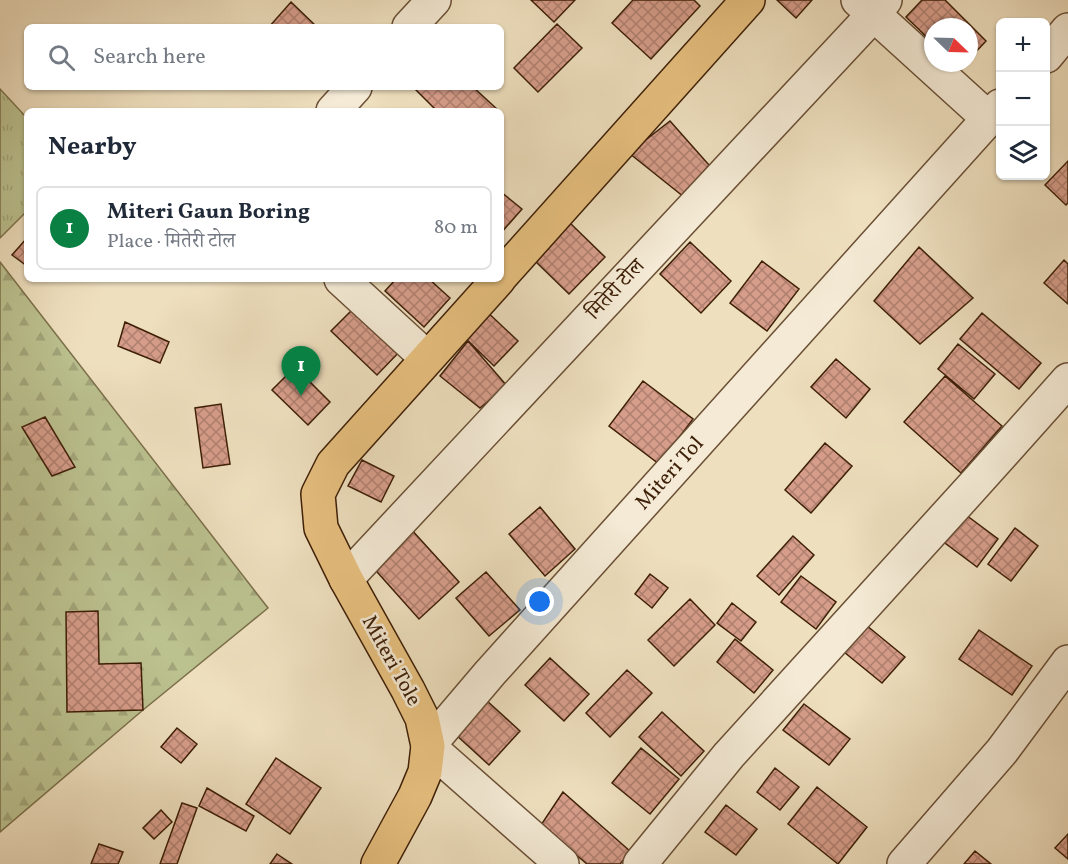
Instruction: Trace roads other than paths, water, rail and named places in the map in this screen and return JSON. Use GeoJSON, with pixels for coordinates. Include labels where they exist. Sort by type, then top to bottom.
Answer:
{"type":"FeatureCollection","features":[{"type":"Feature","properties":{"kind":"main road"},"geometry":{"type":"LineString","coordinates":[[504,274],[748,0]]}},
{"type":"Feature","properties":{"kind":"main road"},"geometry":{"type":"LineString","coordinates":[[428,358],[496,282]]}},
{"type":"Feature","properties":{"kind":"main road","name":"Miteri Tole"},"geometry":{"type":"LineString","coordinates":[[428,358],[333,464],[318,494],[321,528],[346,579],[422,718],[428,746]]}},
{"type":"Feature","properties":{"kind":"main road"},"geometry":{"type":"LineString","coordinates":[[378,864],[422,780],[428,746]]}},
{"type":"Feature","properties":{"kind":"street"},"geometry":{"type":"LineString","coordinates":[[412,24],[434,0]]}},
{"type":"Feature","properties":{"kind":"street"},"geometry":{"type":"LineString","coordinates":[[872,5],[995,113]]}},
{"type":"Feature","properties":{"kind":"street","name":"मितेरी टोल"},"geometry":{"type":"LineString","coordinates":[[346,579],[872,5]]}},
{"type":"Feature","properties":{"kind":"street"},"geometry":{"type":"LineString","coordinates":[[1050,51],[1068,30]]}},
{"type":"Feature","properties":{"kind":"street"},"geometry":{"type":"LineString","coordinates":[[336,108],[352,90]]}},
{"type":"Feature","properties":{"kind":"street","name":"Miteri Tol"},"geometry":{"type":"LineString","coordinates":[[428,746],[490,673],[995,113]]}},
{"type":"Feature","properties":{"kind":"street"},"geometry":{"type":"LineString","coordinates":[[344,282],[428,358]]}},
{"type":"Feature","properties":{"kind":"street"},"geometry":{"type":"LineString","coordinates":[[640,864],[729,755],[1068,380]]}},
{"type":"Feature","properties":{"kind":"street"},"geometry":{"type":"LineString","coordinates":[[904,864],[1002,751],[1068,662]]}},
{"type":"Feature","properties":{"kind":"street"},"geometry":{"type":"LineString","coordinates":[[428,746],[562,864]]}},
{"type":"Feature","properties":{"kind":"place","name":"Miteri Gaun Boring"},"geometry":{"type":"Point","coordinates":[301,396]}}]}
